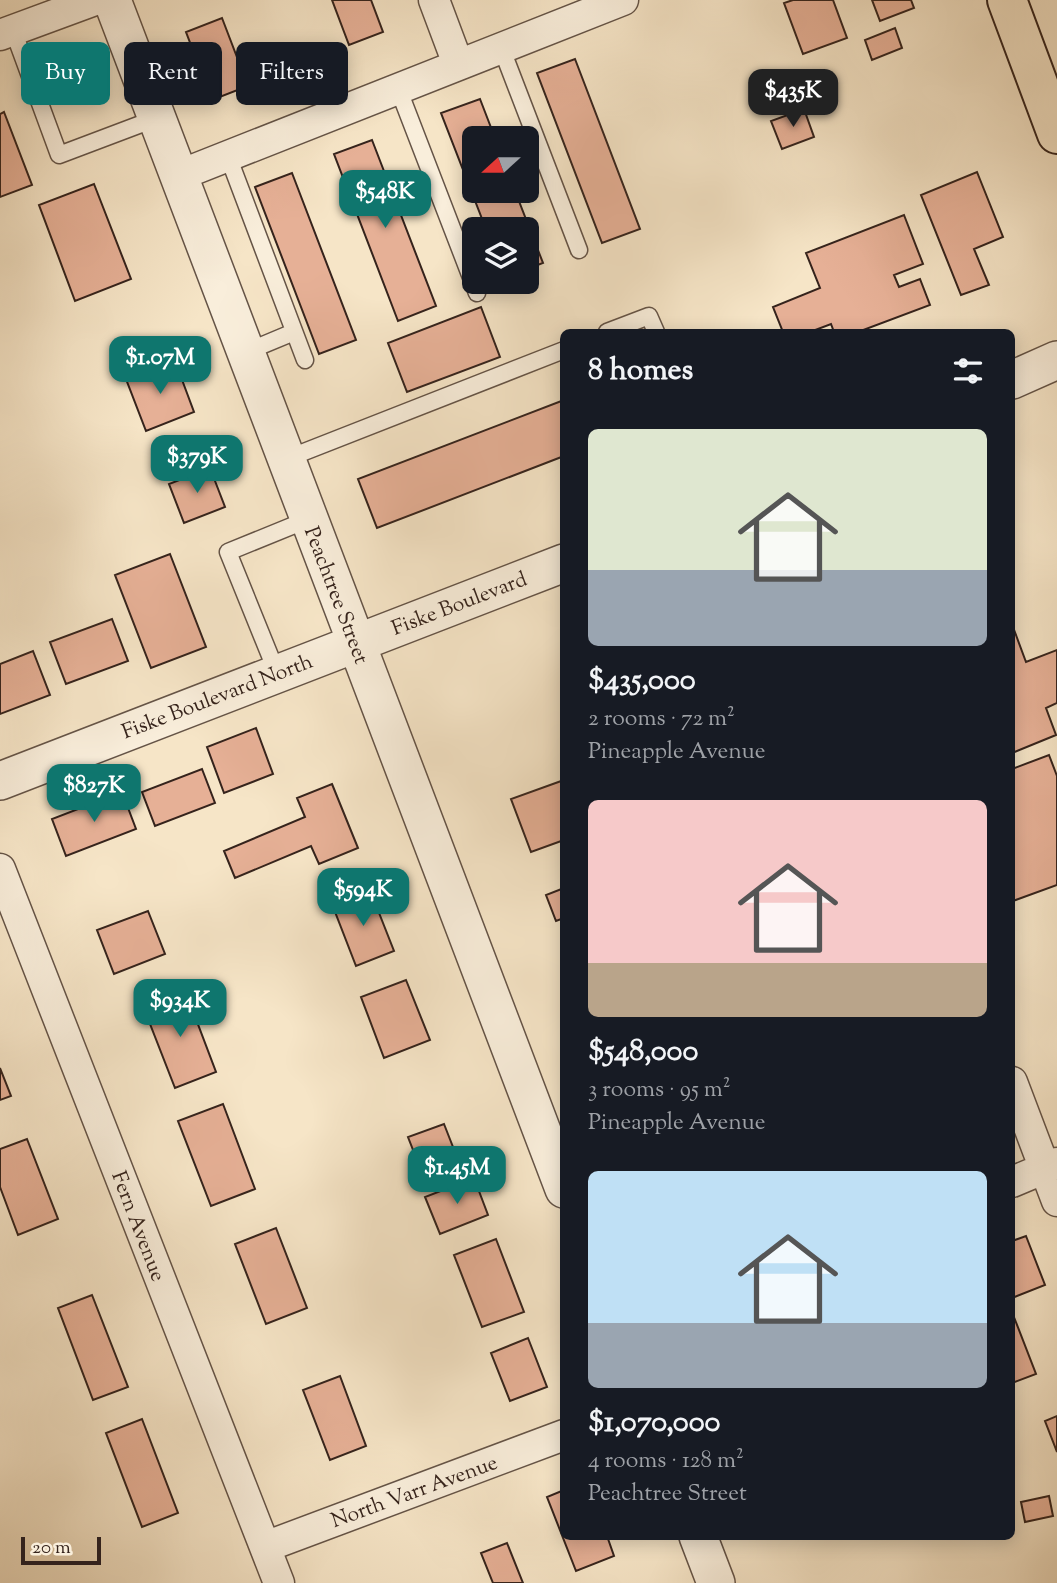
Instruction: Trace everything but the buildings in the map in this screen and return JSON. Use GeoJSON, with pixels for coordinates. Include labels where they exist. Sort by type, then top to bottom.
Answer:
{"type":"FeatureCollection","features":[{"type":"Feature","properties":{"kind":"main road"},"geometry":{"type":"LineString","coordinates":[[1007,0],[1057,134]]}},
{"type":"Feature","properties":{"kind":"street"},"geometry":{"type":"LineString","coordinates":[[6,33],[95,0]]}},
{"type":"Feature","properties":{"kind":"street","name":"Peachtree Street"},"geometry":{"type":"LineString","coordinates":[[112,0],[560,1179]]}},
{"type":"Feature","properties":{"kind":"street"},"geometry":{"type":"LineString","coordinates":[[434,0],[458,64]]}},
{"type":"Feature","properties":{"kind":"street"},"geometry":{"type":"LineString","coordinates":[[180,175],[623,0]]}},
{"type":"Feature","properties":{"kind":"street"},"geometry":{"type":"LineString","coordinates":[[1015,379],[1057,360]]}},
{"type":"Feature","properties":{"kind":"street","name":"Fiske Boulevard"},"geometry":{"type":"LineString","coordinates":[[355,642],[560,565]]}},
{"type":"Feature","properties":{"kind":"street","name":"Fiske Boulevard North"},"geometry":{"type":"LineString","coordinates":[[0,781],[355,642]]}},
{"type":"Feature","properties":{"kind":"street","name":"Fern Avenue"},"geometry":{"type":"LineString","coordinates":[[0,869],[279,1583]]}},
{"type":"Feature","properties":{"kind":"street"},"geometry":{"type":"LineString","coordinates":[[1015,1088],[1051,1166],[1057,1201]]}},
{"type":"Feature","properties":{"kind":"street"},"geometry":{"type":"LineString","coordinates":[[1015,1181],[1051,1166]]}},
{"type":"Feature","properties":{"kind":"street","name":"North Varr Avenue"},"geometry":{"type":"LineString","coordinates":[[265,1547],[560,1436]]}},
{"type":"Feature","properties":{"kind":"street"},"geometry":{"type":"LineString","coordinates":[[700,1540],[716,1583]]}},
{"type":"Feature","properties":{"kind":"lane"},"geometry":{"type":"LineString","coordinates":[[6,33],[60,155],[158,118]]}},
{"type":"Feature","properties":{"kind":"lane"},"geometry":{"type":"LineString","coordinates":[[501,47],[579,250]]}},
{"type":"Feature","properties":{"kind":"lane"},"geometry":{"type":"LineString","coordinates":[[398,88],[462,254]]}},
{"type":"Feature","properties":{"kind":"lane"},"geometry":{"type":"LineString","coordinates":[[228,156],[305,360]]}},
{"type":"Feature","properties":{"kind":"lane"},"geometry":{"type":"LineString","coordinates":[[615,329],[649,316],[655,329]]}},
{"type":"Feature","properties":{"kind":"lane"},"geometry":{"type":"LineString","coordinates":[[246,352],[295,332]]}},
{"type":"Feature","properties":{"kind":"lane"},"geometry":{"type":"LineString","coordinates":[[286,459],[560,352]]}},
{"type":"Feature","properties":{"kind":"lane"},"geometry":{"type":"LineString","coordinates":[[278,673],[228,552],[309,519]]}}]}
